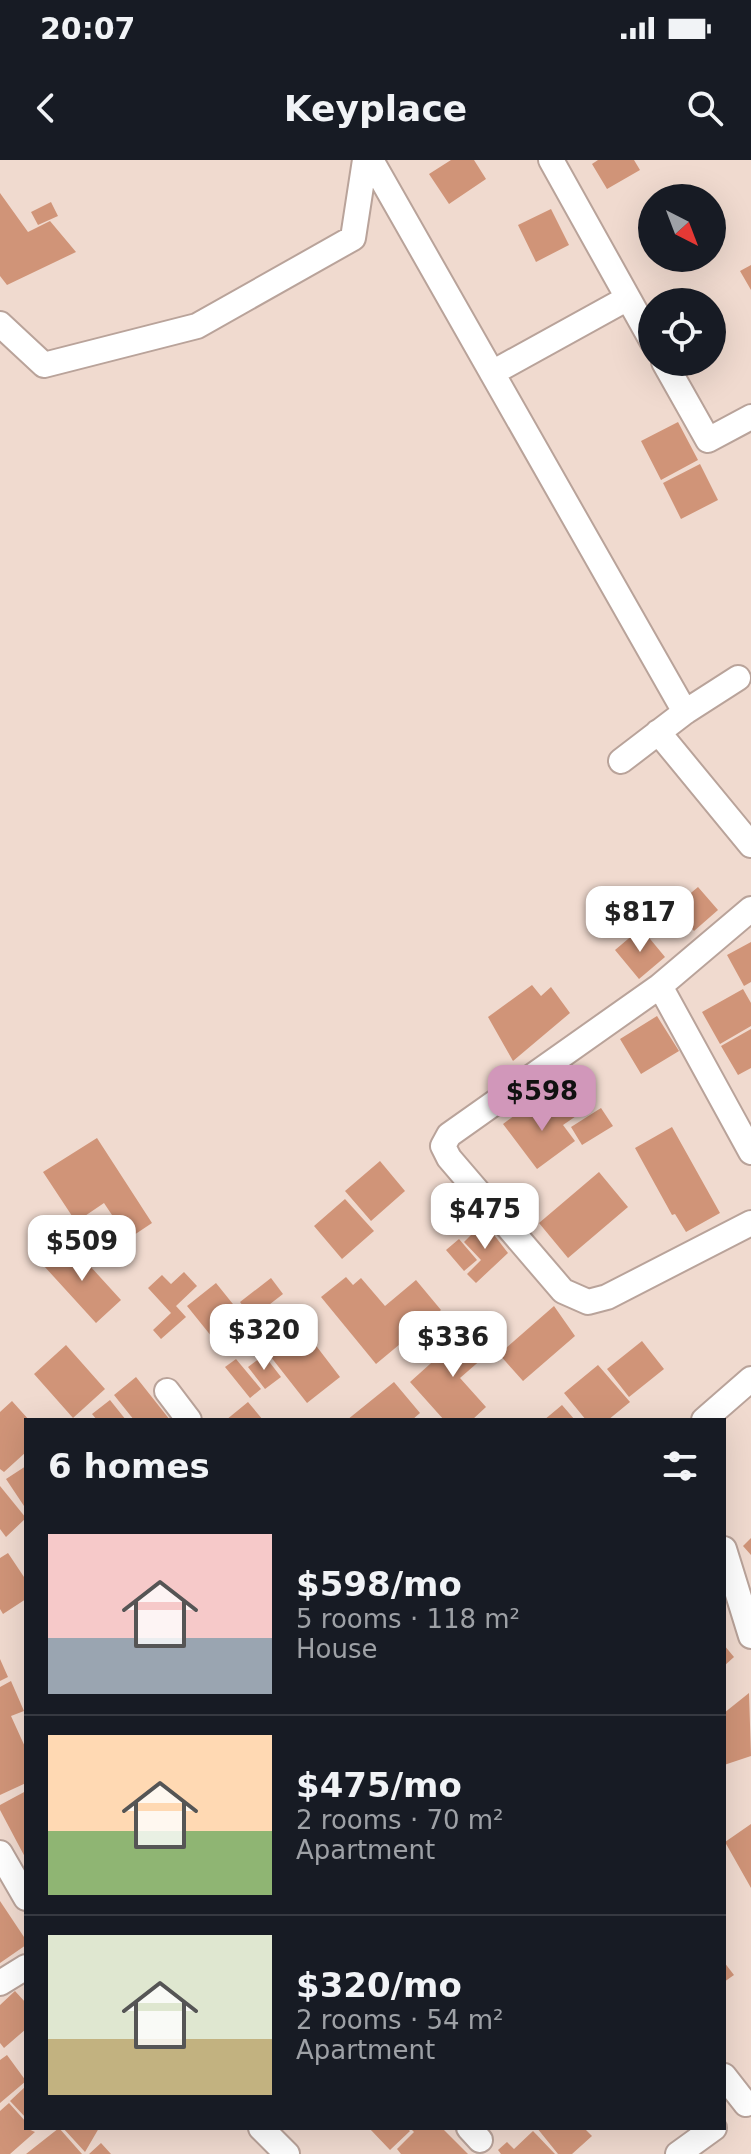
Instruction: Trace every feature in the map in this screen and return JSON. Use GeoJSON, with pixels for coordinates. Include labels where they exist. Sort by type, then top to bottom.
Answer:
{"type":"FeatureCollection","features":[{"type":"Feature","properties":{"kind":"street"},"geometry":{"type":"LineString","coordinates":[[0,324],[44,365],[197,326],[353,238],[365,160]]}},
{"type":"Feature","properties":{"kind":"street"},"geometry":{"type":"LineString","coordinates":[[371,160],[685,712]]}},
{"type":"Feature","properties":{"kind":"street"},"geometry":{"type":"LineString","coordinates":[[551,160],[638,316]]}},
{"type":"Feature","properties":{"kind":"street"},"geometry":{"type":"LineString","coordinates":[[492,373],[628,298]]}},
{"type":"Feature","properties":{"kind":"street"},"geometry":{"type":"LineString","coordinates":[[672,376],[708,440],[751,417]]}},
{"type":"Feature","properties":{"kind":"street"},"geometry":{"type":"LineString","coordinates":[[621,761],[685,712],[738,678]]}},
{"type":"Feature","properties":{"kind":"street"},"geometry":{"type":"LineString","coordinates":[[658,732],[751,845]]}},
{"type":"Feature","properties":{"kind":"street"},"geometry":{"type":"LineString","coordinates":[[751,909],[660,986],[449,1135],[443,1146],[449,1158],[563,1291],[588,1302],[607,1297],[751,1223]]}},
{"type":"Feature","properties":{"kind":"street"},"geometry":{"type":"LineString","coordinates":[[660,986],[751,1152]]}},
{"type":"Feature","properties":{"kind":"street"},"geometry":{"type":"LineString","coordinates":[[706,1418],[751,1379]]}},
{"type":"Feature","properties":{"kind":"street"},"geometry":{"type":"LineString","coordinates":[[167,1391],[187,1418]]}},
{"type":"Feature","properties":{"kind":"street"},"geometry":{"type":"LineString","coordinates":[[726,1555],[751,1636]]}},
{"type":"Feature","properties":{"kind":"street"},"geometry":{"type":"LineString","coordinates":[[0,1853],[24,1895]]}},
{"type":"Feature","properties":{"kind":"street"},"geometry":{"type":"LineString","coordinates":[[0,1983],[24,1968]]}},
{"type":"Feature","properties":{"kind":"street"},"geometry":{"type":"LineString","coordinates":[[726,2078],[749,2103],[726,2120]]}},
{"type":"Feature","properties":{"kind":"street"},"geometry":{"type":"LineString","coordinates":[[263,2130],[287,2154]]}},
{"type":"Feature","properties":{"kind":"street"},"geometry":{"type":"LineString","coordinates":[[678,2154],[711,2130]]}},
{"type":"Feature","properties":{"kind":"building"},"geometry":{"type":"Polygon","coordinates":[[[451,160],[474,160],[486,179],[449,204],[429,174],[451,160]]]}},
{"type":"Feature","properties":{"kind":"building"},"geometry":{"type":"Polygon","coordinates":[[[598,160],[634,160],[640,170],[607,189],[592,164],[598,160]]]}},
{"type":"Feature","properties":{"kind":"building"},"geometry":{"type":"Polygon","coordinates":[[[0,193],[28,232],[50,221],[76,252],[7,285],[0,276],[0,193]]]}},
{"type":"Feature","properties":{"kind":"building"},"geometry":{"type":"Polygon","coordinates":[[[51,202],[58,216],[38,225],[31,212],[51,202]]]}},
{"type":"Feature","properties":{"kind":"building"},"geometry":{"type":"Polygon","coordinates":[[[551,209],[569,245],[536,262],[518,225],[551,209]]]}},
{"type":"Feature","properties":{"kind":"building"},"geometry":{"type":"Polygon","coordinates":[[[751,265],[751,290],[740,271],[751,265]]]}},
{"type":"Feature","properties":{"kind":"building"},"geometry":{"type":"Polygon","coordinates":[[[678,422],[698,460],[661,480],[641,441],[678,422]]]}},
{"type":"Feature","properties":{"kind":"building"},"geometry":{"type":"Polygon","coordinates":[[[700,464],[718,500],[681,519],[663,483],[700,464]]]}},
{"type":"Feature","properties":{"kind":"building"},"geometry":{"type":"Polygon","coordinates":[[[698,887],[718,910],[694,931],[674,907],[698,887]]]}},
{"type":"Feature","properties":{"kind":"building"},"geometry":{"type":"Polygon","coordinates":[[[641,928],[665,957],[639,979],[615,950],[641,928]]]}},
{"type":"Feature","properties":{"kind":"building"},"geometry":{"type":"Polygon","coordinates":[[[751,942],[751,982],[744,986],[727,955],[751,942]]]}},
{"type":"Feature","properties":{"kind":"building"},"geometry":{"type":"Polygon","coordinates":[[[532,985],[541,996],[551,987],[570,1013],[513,1061],[488,1017],[532,985]]]}},
{"type":"Feature","properties":{"kind":"building"},"geometry":{"type":"Polygon","coordinates":[[[743,989],[751,1003],[751,1026],[720,1044],[702,1012],[743,989]]]}},
{"type":"Feature","properties":{"kind":"building"},"geometry":{"type":"Polygon","coordinates":[[[657,1016],[679,1051],[641,1074],[620,1039],[657,1016]]]}},
{"type":"Feature","properties":{"kind":"building"},"geometry":{"type":"Polygon","coordinates":[[[751,1029],[751,1068],[738,1075],[721,1046],[751,1029]]]}},
{"type":"Feature","properties":{"kind":"building"},"geometry":{"type":"Polygon","coordinates":[[[573,1100],[582,1112],[563,1125],[575,1141],[537,1169],[503,1124],[530,1104],[543,1122],[573,1100]]]}},
{"type":"Feature","properties":{"kind":"building"},"geometry":{"type":"Polygon","coordinates":[[[601,1108],[613,1126],[582,1145],[571,1127],[601,1108]]]}},
{"type":"Feature","properties":{"kind":"building"},"geometry":{"type":"Polygon","coordinates":[[[672,1127],[720,1213],[686,1232],[675,1214],[672,1215],[635,1148],[672,1127]]]}},
{"type":"Feature","properties":{"kind":"building"},"geometry":{"type":"Polygon","coordinates":[[[97,1138],[152,1223],[128,1239],[104,1203],[76,1222],[43,1172],[97,1138]]]}},
{"type":"Feature","properties":{"kind":"building"},"geometry":{"type":"Polygon","coordinates":[[[380,1161],[405,1191],[371,1221],[345,1191],[380,1161]]]}},
{"type":"Feature","properties":{"kind":"building"},"geometry":{"type":"Polygon","coordinates":[[[599,1172],[628,1207],[568,1258],[539,1223],[599,1172]]]}},
{"type":"Feature","properties":{"kind":"building"},"geometry":{"type":"Polygon","coordinates":[[[345,1199],[374,1231],[342,1259],[314,1226],[345,1199]]]}},
{"type":"Feature","properties":{"kind":"building"},"geometry":{"type":"Polygon","coordinates":[[[484,1222],[508,1253],[476,1283],[467,1274],[481,1260],[464,1242],[484,1222]]]}},
{"type":"Feature","properties":{"kind":"building"},"geometry":{"type":"Polygon","coordinates":[[[459,1239],[477,1260],[464,1271],[446,1250],[459,1239]]]}},
{"type":"Feature","properties":{"kind":"building"},"geometry":{"type":"Polygon","coordinates":[[[69,1243],[121,1300],[96,1323],[44,1266],[69,1243]]]}},
{"type":"Feature","properties":{"kind":"building"},"geometry":{"type":"Polygon","coordinates":[[[184,1272],[197,1286],[176,1306],[186,1317],[161,1339],[153,1330],[171,1313],[148,1288],[162,1275],[171,1284],[184,1272]]]}},
{"type":"Feature","properties":{"kind":"building"},"geometry":{"type":"Polygon","coordinates":[[[346,1277],[353,1285],[361,1278],[385,1306],[416,1280],[441,1310],[376,1364],[321,1297],[346,1277]]]}},
{"type":"Feature","properties":{"kind":"building"},"geometry":{"type":"Polygon","coordinates":[[[271,1278],[283,1294],[252,1318],[240,1302],[271,1278]]]}},
{"type":"Feature","properties":{"kind":"building"},"geometry":{"type":"Polygon","coordinates":[[[216,1283],[245,1319],[216,1342],[187,1306],[216,1283]]]}},
{"type":"Feature","properties":{"kind":"building"},"geometry":{"type":"Polygon","coordinates":[[[554,1306],[575,1336],[523,1381],[499,1354],[554,1306]]]}},
{"type":"Feature","properties":{"kind":"building"},"geometry":{"type":"Polygon","coordinates":[[[301,1326],[340,1377],[307,1403],[267,1352],[301,1326]]]}},
{"type":"Feature","properties":{"kind":"building"},"geometry":{"type":"Polygon","coordinates":[[[470,1328],[491,1351],[460,1378],[486,1407],[474,1418],[442,1418],[410,1382],[470,1328]]]}},
{"type":"Feature","properties":{"kind":"building"},"geometry":{"type":"Polygon","coordinates":[[[642,1341],[664,1369],[629,1397],[607,1369],[642,1341]]]}},
{"type":"Feature","properties":{"kind":"building"},"geometry":{"type":"Polygon","coordinates":[[[66,1345],[105,1389],[73,1418],[34,1374],[66,1345]]]}},
{"type":"Feature","properties":{"kind":"building"},"geometry":{"type":"Polygon","coordinates":[[[264,1355],[281,1377],[265,1389],[248,1367],[264,1355]]]}},
{"type":"Feature","properties":{"kind":"building"},"geometry":{"type":"Polygon","coordinates":[[[236,1359],[261,1389],[250,1398],[225,1367],[236,1359]]]}},
{"type":"Feature","properties":{"kind":"building"},"geometry":{"type":"Polygon","coordinates":[[[598,1365],[630,1402],[610,1418],[584,1418],[564,1393],[598,1365]]]}},
{"type":"Feature","properties":{"kind":"building"},"geometry":{"type":"Polygon","coordinates":[[[136,1377],[168,1418],[132,1418],[114,1395],[136,1377]]]}},
{"type":"Feature","properties":{"kind":"building"},"geometry":{"type":"Polygon","coordinates":[[[394,1382],[420,1413],[414,1418],[349,1418],[394,1382]]]}},
{"type":"Feature","properties":{"kind":"building"},"geometry":{"type":"Polygon","coordinates":[[[110,1400],[124,1418],[95,1418],[92,1414],[110,1400]]]}},
{"type":"Feature","properties":{"kind":"building"},"geometry":{"type":"Polygon","coordinates":[[[12,1401],[27,1418],[24,1418],[24,1454],[4,1472],[0,1469],[0,1412],[12,1401]]]}},
{"type":"Feature","properties":{"kind":"building"},"geometry":{"type":"Polygon","coordinates":[[[248,1402],[261,1418],[228,1418],[248,1402]]]}},
{"type":"Feature","properties":{"kind":"building"},"geometry":{"type":"Polygon","coordinates":[[[562,1405],[573,1418],[546,1418],[562,1405]]]}},
{"type":"Feature","properties":{"kind":"building"},"geometry":{"type":"Polygon","coordinates":[[[24,1467],[24,1506],[6,1479],[24,1467]]]}},
{"type":"Feature","properties":{"kind":"building"},"geometry":{"type":"Polygon","coordinates":[[[0,1486],[24,1516],[24,1520],[6,1537],[0,1529],[0,1486]]]}},
{"type":"Feature","properties":{"kind":"building"},"geometry":{"type":"Polygon","coordinates":[[[751,1538],[751,1555],[743,1546],[751,1538]]]}},
{"type":"Feature","properties":{"kind":"building"},"geometry":{"type":"Polygon","coordinates":[[[8,1553],[24,1577],[24,1600],[3,1614],[0,1609],[0,1558],[8,1553]]]}},
{"type":"Feature","properties":{"kind":"building"},"geometry":{"type":"Polygon","coordinates":[[[726,1647],[734,1657],[726,1664],[726,1647]]]}},
{"type":"Feature","properties":{"kind":"building"},"geometry":{"type":"Polygon","coordinates":[[[0,1659],[8,1677],[0,1681],[0,1659]]]}},
{"type":"Feature","properties":{"kind":"building"},"geometry":{"type":"Polygon","coordinates":[[[11,1681],[24,1711],[11,1716],[24,1745],[24,1784],[0,1795],[0,1687],[11,1681]]]}},
{"type":"Feature","properties":{"kind":"building"},"geometry":{"type":"Polygon","coordinates":[[[749,1693],[751,1756],[726,1764],[726,1711],[749,1693]]]}},
{"type":"Feature","properties":{"kind":"building"},"geometry":{"type":"Polygon","coordinates":[[[24,1792],[24,1855],[0,1810],[0,1805],[24,1792]]]}},
{"type":"Feature","properties":{"kind":"building"},"geometry":{"type":"Polygon","coordinates":[[[751,1824],[751,1888],[726,1844],[751,1824]]]}},
{"type":"Feature","properties":{"kind":"building"},"geometry":{"type":"Polygon","coordinates":[[[0,1901],[24,1937],[24,1946],[0,1963],[0,1901]]]}},
{"type":"Feature","properties":{"kind":"building"},"geometry":{"type":"Polygon","coordinates":[[[726,1965],[734,1975],[726,1981],[726,1965]]]}},
{"type":"Feature","properties":{"kind":"building"},"geometry":{"type":"Polygon","coordinates":[[[15,1991],[24,2001],[24,2031],[4,2048],[0,2043],[0,2005],[15,1991]]]}},
{"type":"Feature","properties":{"kind":"building"},"geometry":{"type":"Polygon","coordinates":[[[7,2055],[24,2083],[0,2103],[0,2060],[7,2055]]]}},
{"type":"Feature","properties":{"kind":"building"},"geometry":{"type":"Polygon","coordinates":[[[24,2088],[24,2116],[10,2101],[24,2088]]]}},
{"type":"Feature","properties":{"kind":"building"},"geometry":{"type":"Polygon","coordinates":[[[9,2103],[24,2120],[24,2130],[35,2132],[10,2154],[0,2154],[0,2111],[9,2103]]]}},
{"type":"Feature","properties":{"kind":"building"},"geometry":{"type":"Polygon","coordinates":[[[56,2130],[61,2130],[82,2154],[26,2154],[56,2130]]]}},
{"type":"Feature","properties":{"kind":"building"},"geometry":{"type":"Polygon","coordinates":[[[65,2130],[98,2130],[85,2152],[65,2130]]]}},
{"type":"Feature","properties":{"kind":"building"},"geometry":{"type":"Polygon","coordinates":[[[371,2130],[410,2131],[390,2150],[371,2130]]]}},
{"type":"Feature","properties":{"kind":"building"},"geometry":{"type":"Polygon","coordinates":[[[412,2130],[444,2130],[468,2154],[401,2154],[397,2149],[414,2132],[412,2130]]]}},
{"type":"Feature","properties":{"kind":"building"},"geometry":{"type":"Polygon","coordinates":[[[539,2130],[586,2130],[592,2136],[572,2154],[558,2154],[539,2130]]]}},
{"type":"Feature","properties":{"kind":"building"},"geometry":{"type":"Polygon","coordinates":[[[533,2131],[555,2154],[501,2154],[498,2150],[507,2142],[514,2149],[533,2131]]]}},
{"type":"Feature","properties":{"kind":"building"},"geometry":{"type":"Polygon","coordinates":[[[101,2143],[111,2154],[89,2154],[101,2143]]]}}]}
